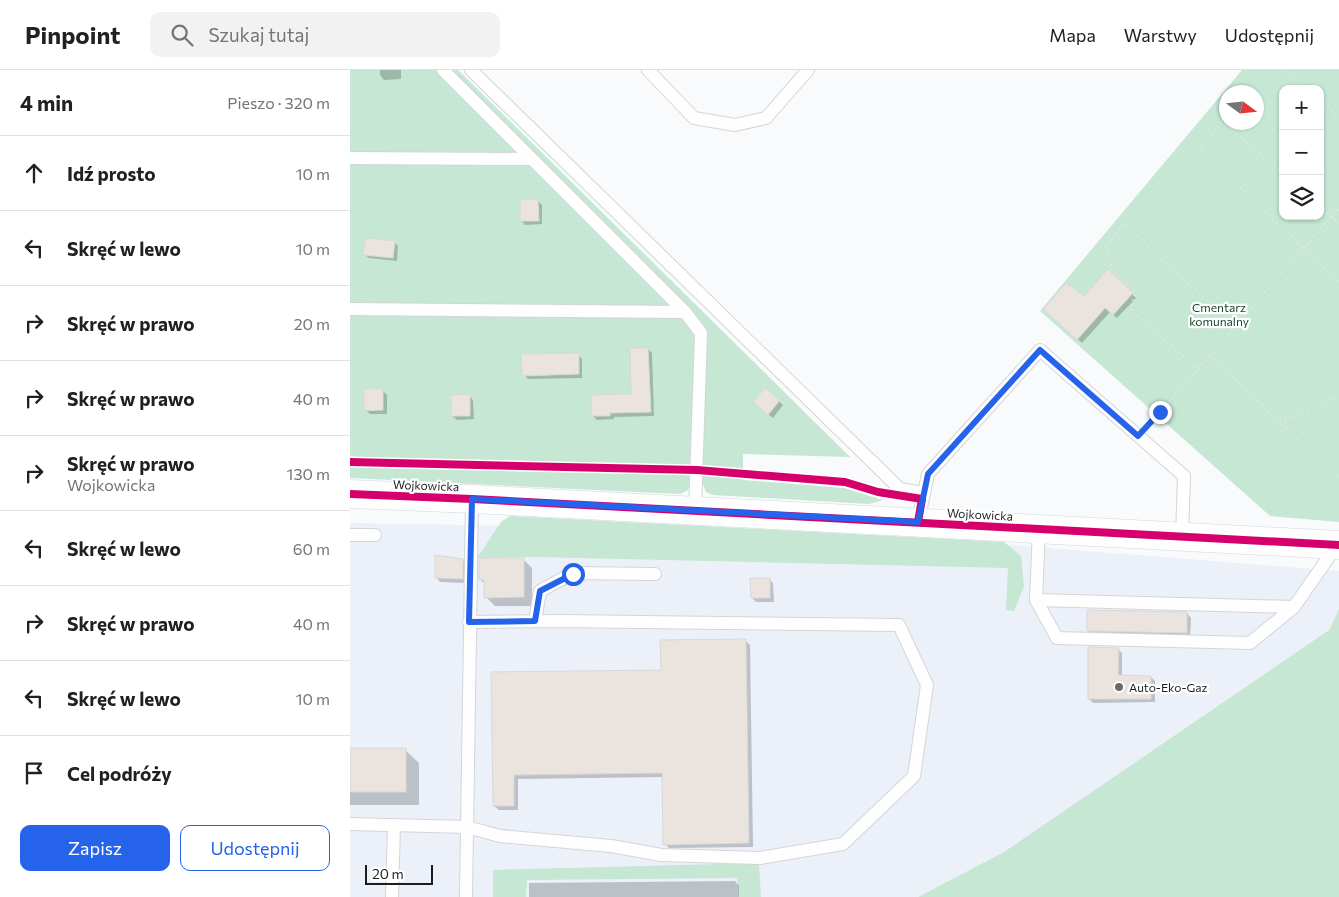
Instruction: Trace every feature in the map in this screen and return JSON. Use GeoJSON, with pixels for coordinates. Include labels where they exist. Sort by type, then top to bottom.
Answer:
{"type":"FeatureCollection","features":[{"type":"Feature","properties":{"kind":"street","name":"Wojkowicka"},"geometry":{"type":"LineString","coordinates":[[350,494],[695,510],[921,504],[1039,528],[1338,544]]}},
{"type":"Feature","properties":{"kind":"lane"},"geometry":{"type":"LineString","coordinates":[[443,70],[685,312],[700,333],[695,510]]}},
{"type":"Feature","properties":{"kind":"lane"},"geometry":{"type":"LineString","coordinates":[[471,70],[900,490],[921,504],[928,474],[1040,350],[1184,476],[1182,536]]}},
{"type":"Feature","properties":{"kind":"lane"},"geometry":{"type":"LineString","coordinates":[[648,70],[694,118],[735,125],[766,118],[808,70]]}},
{"type":"Feature","properties":{"kind":"lane"},"geometry":{"type":"LineString","coordinates":[[350,158],[531,159]]}},
{"type":"Feature","properties":{"kind":"lane"},"geometry":{"type":"LineString","coordinates":[[350,309],[685,312]]}},
{"type":"Feature","properties":{"kind":"lane"},"geometry":{"type":"LineString","coordinates":[[466,897],[472,499]]}},
{"type":"Feature","properties":{"kind":"lane"},"geometry":{"type":"LineString","coordinates":[[1039,528],[1036,600],[1057,638],[1250,643],[1294,607],[1338,544]]}},
{"type":"Feature","properties":{"kind":"lane"},"geometry":{"type":"LineString","coordinates":[[350,535],[375,535]]}},
{"type":"Feature","properties":{"kind":"lane"},"geometry":{"type":"LineString","coordinates":[[535,621],[540,591],[573,574],[655,574]]}},
{"type":"Feature","properties":{"kind":"lane"},"geometry":{"type":"LineString","coordinates":[[1036,600],[1294,607]]}},
{"type":"Feature","properties":{"kind":"lane"},"geometry":{"type":"LineString","coordinates":[[350,824],[466,827],[500,836],[611,846],[661,855],[760,858],[843,844],[914,776],[927,684],[899,625],[469,622]]}},
{"type":"Feature","properties":{"kind":"lane"},"geometry":{"type":"LineString","coordinates":[[392,897],[394,825]]}},
{"type":"Feature","properties":{"kind":"path"},"geometry":{"type":"LineString","coordinates":[[1286,70],[1303,85]]}},
{"type":"Feature","properties":{"kind":"path"},"geometry":{"type":"LineString","coordinates":[[1324,104],[1339,117]]}},
{"type":"Feature","properties":{"kind":"path"},"geometry":{"type":"LineString","coordinates":[[1279,171],[1223,122],[1200,148],[1339,283]]}},
{"type":"Feature","properties":{"kind":"path"},"geometry":{"type":"LineString","coordinates":[[1138,436],[1339,208]]}},
{"type":"Feature","properties":{"kind":"path"},"geometry":{"type":"LineString","coordinates":[[1324,209],[1339,223]]}},
{"type":"Feature","properties":{"kind":"path"},"geometry":{"type":"LineString","coordinates":[[1199,369],[1131,311],[1135,293],[1112,269],[1107,245],[1123,224],[1236,326]]}},
{"type":"Feature","properties":{"kind":"path"},"geometry":{"type":"LineString","coordinates":[[1210,356],[1339,478]]}},
{"type":"Feature","properties":{"kind":"path"},"geometry":{"type":"LineString","coordinates":[[1280,422],[1339,395]]}},
{"type":"Feature","properties":{"kind":"shaded area"},"geometry":{"type":"Polygon","coordinates":[[[350,523],[517,526],[989,543],[1339,571],[1339,609],[1329,630],[1004,852],[918,897],[350,897],[350,523]]]}},
{"type":"Feature","properties":{"kind":"green space"},"geometry":{"type":"Polygon","coordinates":[[[350,70],[458,70],[850,457],[743,454],[743,480],[844,488],[883,500],[869,504],[713,495],[706,492],[703,484],[690,484],[688,490],[680,494],[350,478],[350,70]]]}},
{"type":"Feature","properties":{"kind":"green space","name":"Cmentarz komunalny"},"geometry":{"type":"Polygon","coordinates":[[[1242,70],[1339,70],[1339,522],[1270,516],[1040,311],[1219,97],[1219,130],[1264,130],[1264,85],[1229,85],[1242,70]]]}},
{"type":"Feature","properties":{"kind":"green space"},"geometry":{"type":"Polygon","coordinates":[[[510,516],[1004,542],[1021,556],[1024,586],[1014,611],[1006,610],[1008,568],[535,557],[477,558],[501,522],[510,516]]]}},
{"type":"Feature","properties":{"kind":"green space"},"geometry":{"type":"Polygon","coordinates":[[[1339,609],[1339,897],[918,897],[1004,852],[1329,630],[1339,609]]]}},
{"type":"Feature","properties":{"kind":"green space"},"geometry":{"type":"Polygon","coordinates":[[[759,863],[761,897],[739,897],[737,878],[527,880],[526,897],[493,897],[493,870],[759,863]]]}},
{"type":"Feature","properties":{"kind":"building"},"geometry":{"type":"Polygon","coordinates":[[[538,199],[539,221],[520,221],[520,200],[538,199]]]}},
{"type":"Feature","properties":{"kind":"building"},"geometry":{"type":"Polygon","coordinates":[[[365,238],[395,241],[393,258],[363,255],[365,238]]]}},
{"type":"Feature","properties":{"kind":"building"},"geometry":{"type":"Polygon","coordinates":[[[1108,269],[1133,293],[1113,315],[1105,308],[1077,340],[1043,309],[1066,283],[1084,296],[1108,269]]]}},
{"type":"Feature","properties":{"kind":"building"},"geometry":{"type":"Polygon","coordinates":[[[630,348],[648,348],[651,412],[610,413],[610,416],[591,416],[591,395],[631,394],[630,348]]]}},
{"type":"Feature","properties":{"kind":"building"},"geometry":{"type":"Polygon","coordinates":[[[579,353],[579,374],[522,376],[521,354],[579,353]]]}},
{"type":"Feature","properties":{"kind":"building"},"geometry":{"type":"Polygon","coordinates":[[[765,388],[780,400],[768,415],[753,402],[765,388]]]}},
{"type":"Feature","properties":{"kind":"building"},"geometry":{"type":"Polygon","coordinates":[[[364,389],[383,389],[383,410],[364,411],[364,389]]]}},
{"type":"Feature","properties":{"kind":"building"},"geometry":{"type":"Polygon","coordinates":[[[470,394],[470,416],[451,416],[451,395],[470,394]]]}},
{"type":"Feature","properties":{"kind":"building"},"geometry":{"type":"Polygon","coordinates":[[[435,555],[463,559],[463,579],[435,578],[435,555]]]}},
{"type":"Feature","properties":{"kind":"building"},"geometry":{"type":"Polygon","coordinates":[[[479,558],[524,558],[524,597],[484,598],[484,580],[479,580],[479,558]]]}},
{"type":"Feature","properties":{"kind":"building"},"geometry":{"type":"Polygon","coordinates":[[[750,578],[770,578],[770,598],[751,598],[750,578]]]}},
{"type":"Feature","properties":{"kind":"building"},"geometry":{"type":"Polygon","coordinates":[[[1087,610],[1187,612],[1187,633],[1087,631],[1087,610]]]}},
{"type":"Feature","properties":{"kind":"building"},"geometry":{"type":"Polygon","coordinates":[[[746,639],[749,843],[663,845],[662,773],[514,775],[514,806],[493,806],[491,672],[661,670],[660,640],[746,639]]]}},
{"type":"Feature","properties":{"kind":"building","name":"Auto-Eko-Gaz"},"geometry":{"type":"Polygon","coordinates":[[[1088,647],[1119,648],[1118,675],[1151,676],[1151,699],[1088,699],[1088,647]]]}},
{"type":"Feature","properties":{"kind":"building"},"geometry":{"type":"Polygon","coordinates":[[[350,748],[406,748],[406,792],[350,792],[350,748]]]}},
{"type":"Feature","properties":{"kind":"cycle path"},"geometry":{"type":"LineString","coordinates":[[350,462],[697,470],[845,482],[878,492],[922,499],[918,522]]}},
{"type":"Feature","properties":{"kind":"cycle path"},"geometry":{"type":"LineString","coordinates":[[350,494],[1339,545]]}},
{"type":"Feature","properties":{"kind":"place","name":"Auto-Eko-Gaz"},"geometry":{"type":"Point","coordinates":[1119,687]}},
{"type":"Feature","properties":{"kind":"route"},"geometry":{"type":"LineString","coordinates":[[573,574],[540,591],[535,621],[469,622],[472,499],[918,522],[928,474],[1040,350],[1138,436],[1160,412]]}}]}
